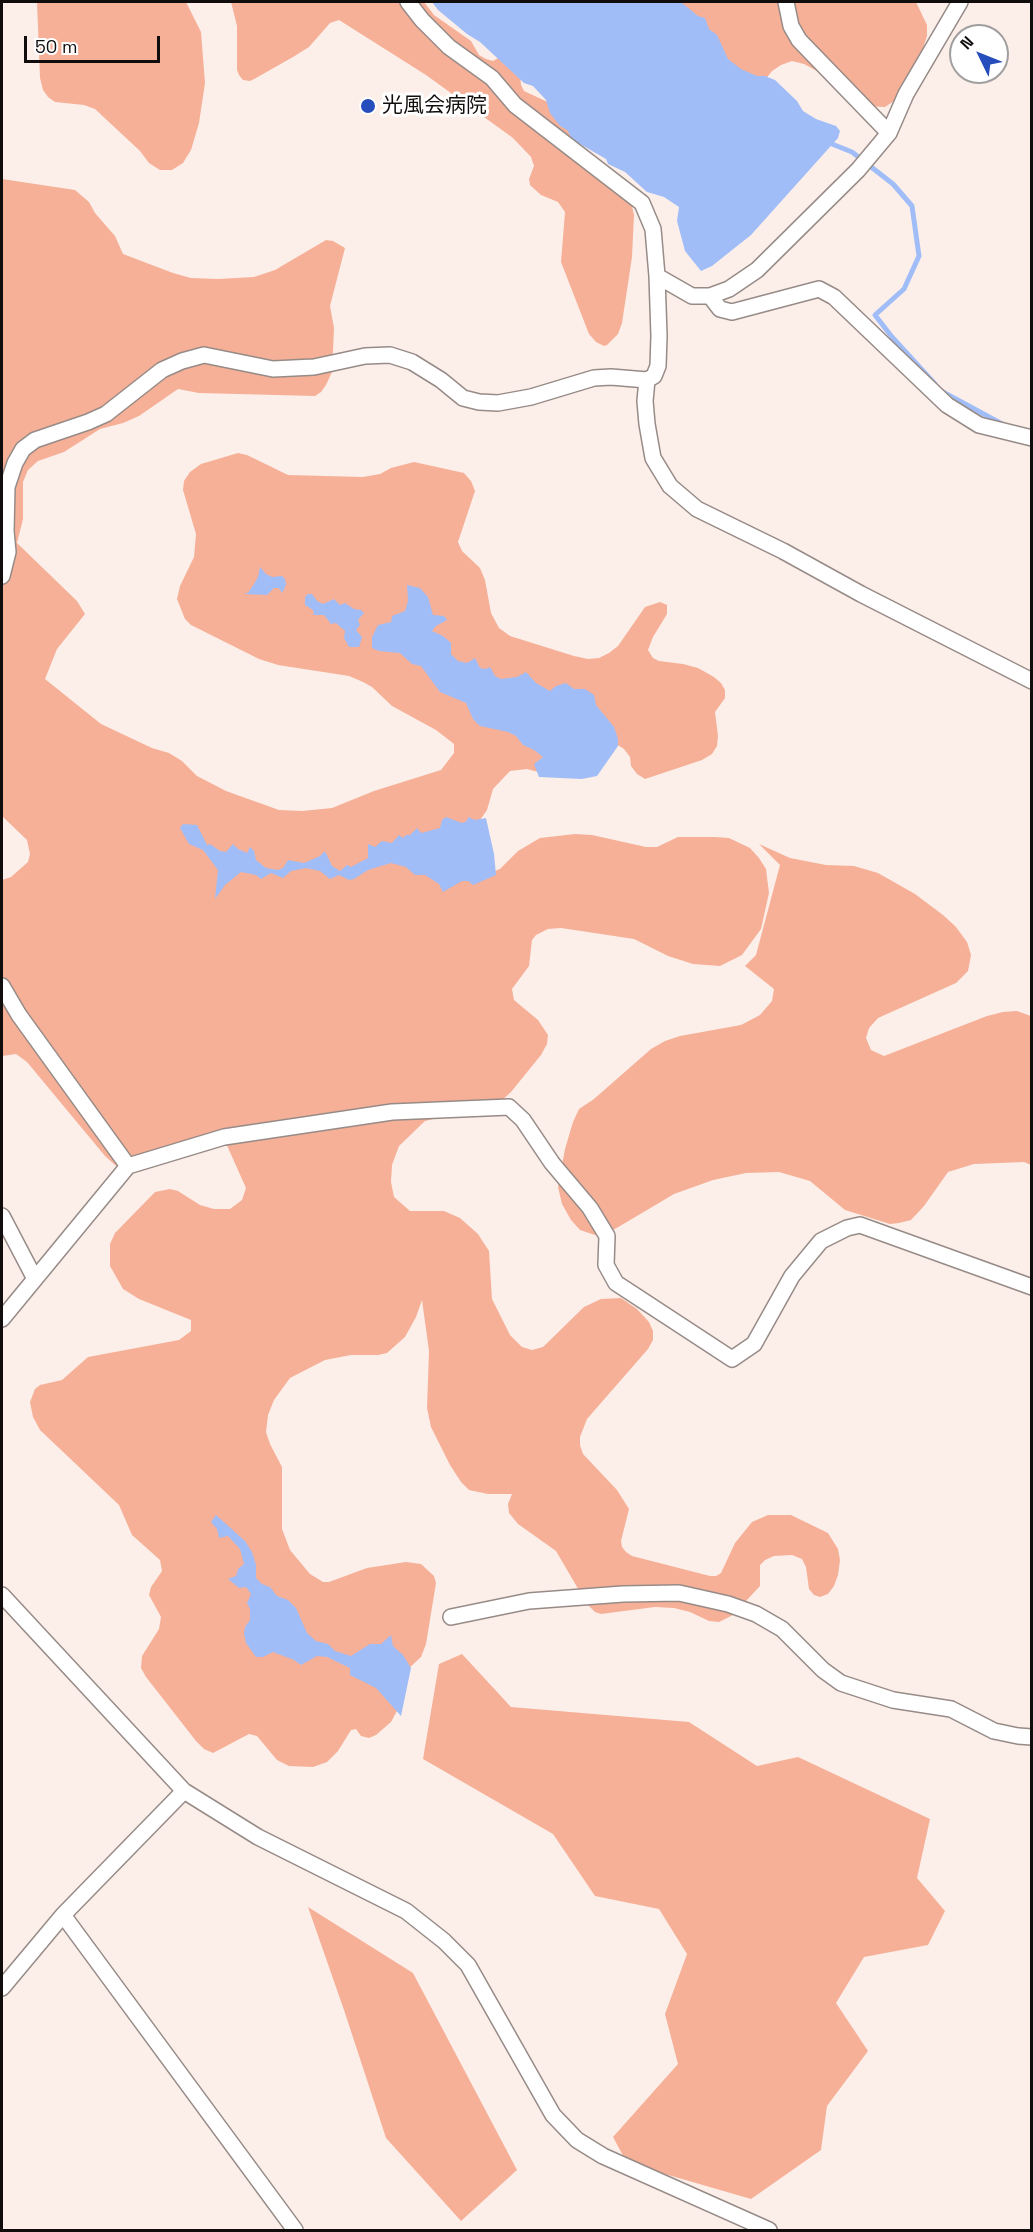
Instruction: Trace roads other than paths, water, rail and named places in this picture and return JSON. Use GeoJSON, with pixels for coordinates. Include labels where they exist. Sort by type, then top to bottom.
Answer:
{"type":"FeatureCollection","features":[{"type":"Feature","properties":{"kind":"street"},"geometry":{"type":"LineString","coordinates":[[2,576],[8,552],[6,531],[8,487],[15,463],[23,449],[35,440],[106,414],[162,370],[182,361],[204,355],[273,369],[314,367],[365,356],[390,355],[412,362],[441,380],[463,398],[478,402],[498,403],[531,397],[594,378],[647,380],[654,376],[658,366],[657,276],[653,228],[642,203],[515,105],[492,78],[442,40],[408,2]]}},
{"type":"Feature","properties":{"kind":"street"},"geometry":{"type":"LineString","coordinates":[[786,2],[791,26],[799,40],[889,133]]}},
{"type":"Feature","properties":{"kind":"street"},"geometry":{"type":"LineString","coordinates":[[657,276],[692,296],[710,296],[729,289],[757,270],[858,170],[889,133],[906,94],[960,2]]}},
{"type":"Feature","properties":{"kind":"street"},"geometry":{"type":"LineString","coordinates":[[710,296],[720,309],[732,312],[819,289],[834,297],[947,405],[980,425],[1032,438]]}},
{"type":"Feature","properties":{"kind":"street"},"geometry":{"type":"LineString","coordinates":[[647,380],[645,401],[653,458],[670,486],[697,509],[783,550],[861,594],[1032,681]]}},
{"type":"Feature","properties":{"kind":"street"},"geometry":{"type":"LineString","coordinates":[[2,986],[19,1015],[129,1166]]}},
{"type":"Feature","properties":{"kind":"street"},"geometry":{"type":"LineString","coordinates":[[2,1319],[129,1166],[224,1137],[392,1113],[509,1107],[523,1120],[552,1163],[590,1208],[607,1236],[606,1265],[616,1283],[732,1359],[754,1344],[792,1276],[821,1241],[847,1228],[860,1225],[1032,1287]]}},
{"type":"Feature","properties":{"kind":"street"},"geometry":{"type":"LineString","coordinates":[[2,1216],[35,1279]]}},
{"type":"Feature","properties":{"kind":"street"},"geometry":{"type":"LineString","coordinates":[[451,1617],[530,1601],[623,1594],[679,1593],[728,1604],[756,1614],[782,1629],[823,1670],[841,1683],[893,1700],[951,1709],[994,1731],[1032,1737]]}},
{"type":"Feature","properties":{"kind":"street"},"geometry":{"type":"LineString","coordinates":[[2,1595],[184,1791],[258,1837],[406,1911],[444,1941],[468,1965],[553,2115],[577,2140],[613,2160],[769,2230]]}},
{"type":"Feature","properties":{"kind":"street"},"geometry":{"type":"LineString","coordinates":[[2,1988],[63,1915],[184,1791]]}},
{"type":"Feature","properties":{"kind":"street"},"geometry":{"type":"LineString","coordinates":[[63,1915],[295,2230]]}},
{"type":"Feature","properties":{"kind":"water"},"geometry":{"type":"Polygon","coordinates":[[[432,2],[681,2],[698,16],[705,18],[709,29],[717,35],[728,59],[741,69],[775,80],[797,101],[803,111],[816,119],[836,126],[840,131],[838,138],[751,235],[712,266],[701,271],[685,251],[677,221],[679,207],[664,197],[647,192],[625,172],[608,164],[606,159],[573,140],[567,130],[560,126],[550,113],[546,100],[533,86],[524,83],[480,42],[438,10],[432,2]]]}},
{"type":"Feature","properties":{"kind":"water"},"geometry":{"type":"Polygon","coordinates":[[[260,567],[272,577],[282,576],[285,579],[286,585],[282,593],[279,588],[274,588],[267,595],[243,594],[248,593],[254,584],[260,567]]]}},
{"type":"Feature","properties":{"kind":"water"},"geometry":{"type":"Polygon","coordinates":[[[407,585],[420,588],[428,597],[433,615],[444,616],[447,620],[432,631],[451,643],[451,654],[458,661],[467,663],[475,658],[480,668],[490,667],[495,676],[501,679],[517,677],[526,672],[536,683],[550,691],[566,683],[574,689],[585,689],[594,695],[596,705],[614,727],[618,739],[618,746],[597,776],[582,779],[539,777],[534,764],[543,757],[523,745],[516,736],[480,726],[473,719],[466,703],[440,692],[421,666],[412,664],[400,653],[372,648],[372,637],[378,625],[391,622],[392,616],[405,611],[408,601],[407,585]]]}},
{"type":"Feature","properties":{"kind":"water"},"geometry":{"type":"Polygon","coordinates":[[[312,594],[317,601],[323,604],[334,599],[340,605],[345,603],[364,613],[358,620],[360,625],[356,630],[362,637],[359,647],[349,647],[344,638],[345,631],[336,623],[331,624],[324,615],[314,615],[313,610],[305,605],[305,597],[312,594]]]}},
{"type":"Feature","properties":{"kind":"water"},"geometry":{"type":"Polygon","coordinates":[[[446,817],[462,823],[467,821],[468,817],[475,820],[486,818],[496,875],[473,885],[468,881],[462,881],[443,892],[439,884],[425,875],[415,875],[406,867],[391,863],[368,870],[349,880],[339,875],[330,879],[320,871],[306,868],[291,871],[283,878],[271,873],[261,879],[256,875],[241,872],[225,885],[215,899],[218,870],[203,850],[189,844],[180,828],[183,824],[197,825],[207,845],[210,844],[220,851],[226,852],[233,844],[247,853],[250,847],[254,851],[256,860],[266,868],[278,870],[283,868],[288,860],[304,863],[320,856],[325,851],[332,866],[340,871],[347,865],[351,867],[368,858],[368,844],[375,847],[382,841],[392,843],[399,835],[403,838],[417,828],[421,833],[440,828],[442,820],[446,817]]]}},
{"type":"Feature","properties":{"kind":"water"},"geometry":{"type":"Polygon","coordinates":[[[216,1515],[245,1541],[252,1552],[256,1565],[256,1578],[296,1608],[307,1633],[316,1641],[328,1644],[335,1651],[351,1656],[370,1644],[381,1644],[391,1635],[393,1646],[403,1655],[411,1668],[401,1716],[376,1688],[350,1675],[350,1668],[327,1657],[317,1656],[301,1665],[273,1652],[263,1657],[256,1657],[246,1643],[244,1634],[245,1627],[250,1620],[250,1609],[247,1603],[251,1594],[246,1587],[239,1588],[228,1579],[236,1576],[238,1569],[244,1564],[240,1549],[228,1536],[219,1538],[217,1529],[211,1522],[216,1515]]]}},
{"type":"Feature","properties":{"kind":"waterway"},"geometry":{"type":"LineString","coordinates":[[832,144],[852,152],[893,184],[912,206],[919,256],[904,289],[875,315],[935,384]]}},
{"type":"Feature","properties":{"kind":"waterway"},"geometry":{"type":"LineString","coordinates":[[941,391],[1004,425]]}},
{"type":"Feature","properties":{"kind":"place","name":"光風会病院"},"geometry":{"type":"Point","coordinates":[368,106]}}]}
